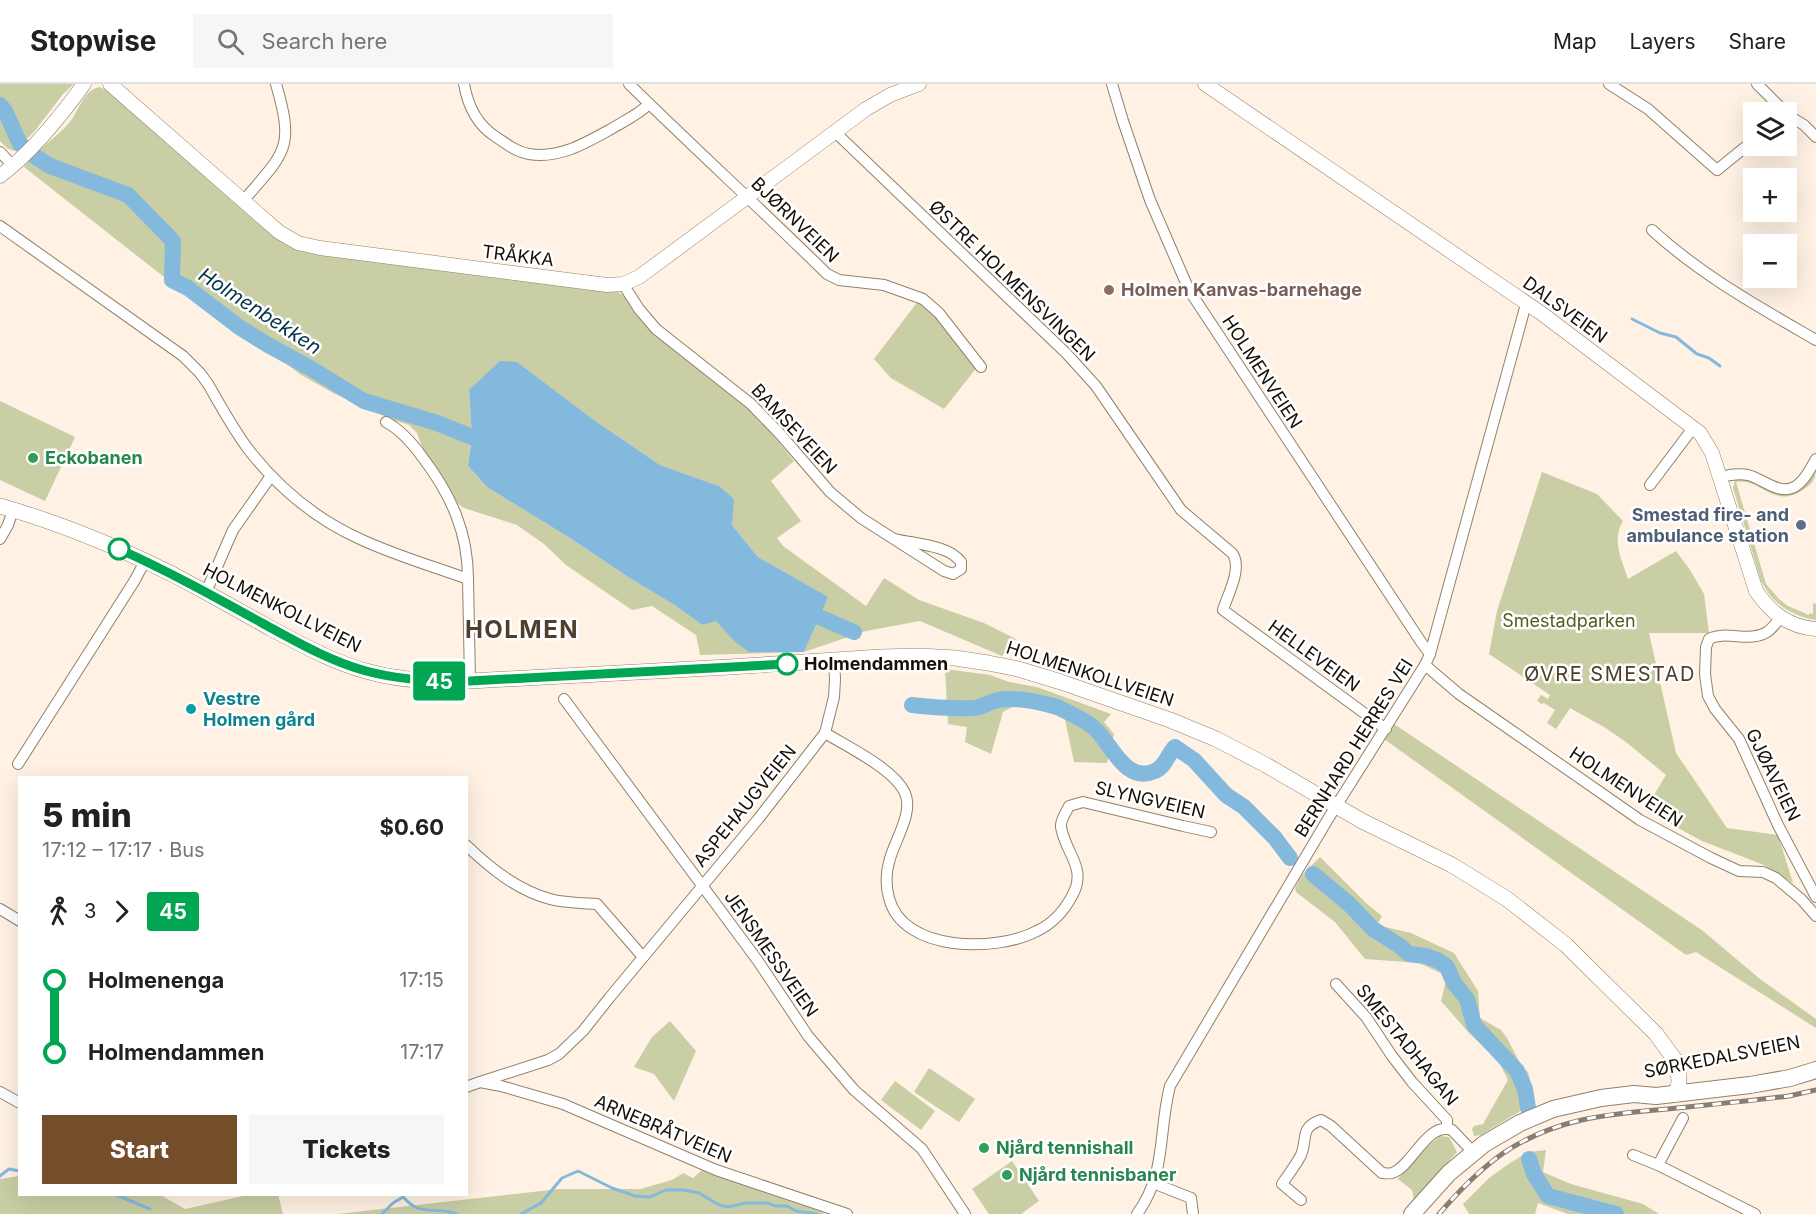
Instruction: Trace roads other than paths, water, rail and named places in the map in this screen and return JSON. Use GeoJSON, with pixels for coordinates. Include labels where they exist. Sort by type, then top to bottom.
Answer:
{"type":"FeatureCollection","features":[{"type":"Feature","properties":{"kind":"main road","name":"HOLMENKOLLVEIEN"},"geometry":{"type":"LineString","coordinates":[[7,508],[90,537],[145,561],[328,658],[359,669],[413,680],[470,681],[888,656],[944,657],[1031,672],[1152,713],[1203,733],[1266,765],[1368,824],[1468,874],[1520,908],[1580,959],[1652,1029],[1678,1067],[1675,1087]]}},
{"type":"Feature","properties":{"kind":"main road","name":"SØRKEDALSVEIEN"},"geometry":{"type":"LineString","coordinates":[[1412,1214],[1449,1173],[1473,1152],[1504,1131],[1553,1109],[1585,1101],[1634,1094],[1656,1096],[1675,1087],[1766,1073],[1816,1059]]}},
{"type":"Feature","properties":{"kind":"main road","name":"SØRKEDALSVEIEN"},"geometry":{"type":"LineString","coordinates":[[1675,1087],[1767,1083],[1816,1070]]}},
{"type":"Feature","properties":{"kind":"street"},"geometry":{"type":"LineString","coordinates":[[0,176],[13,166],[59,117],[84,84]]}},
{"type":"Feature","properties":{"kind":"street","name":"TRÅKKA"},"geometry":{"type":"LineString","coordinates":[[110,84],[286,237],[304,245],[595,284],[619,285]]}},
{"type":"Feature","properties":{"kind":"street"},"geometry":{"type":"LineString","coordinates":[[244,200],[274,165],[285,143],[285,117],[276,84]]}},
{"type":"Feature","properties":{"kind":"street"},"geometry":{"type":"LineString","coordinates":[[465,84],[469,105],[485,130],[514,150],[535,155],[551,154],[574,148],[637,114],[649,104]]}},
{"type":"Feature","properties":{"kind":"street","name":"BJØRNVEIEN"},"geometry":{"type":"LineString","coordinates":[[629,84],[831,277],[884,285],[915,295],[930,304],[981,367]]}},
{"type":"Feature","properties":{"kind":"street"},"geometry":{"type":"LineString","coordinates":[[619,285],[639,277],[878,101],[919,84]]}},
{"type":"Feature","properties":{"kind":"street","name":"HOLMENVEIEN"},"geometry":{"type":"LineString","coordinates":[[1112,84],[1150,200],[1189,290],[1431,654]]}},
{"type":"Feature","properties":{"kind":"street","name":"DALSVEIEN"},"geometry":{"type":"LineString","coordinates":[[1205,84],[1526,303],[1693,428],[1710,447],[1756,591],[1780,618],[1794,625],[1816,629]]}},
{"type":"Feature","properties":{"kind":"street"},"geometry":{"type":"LineString","coordinates":[[1609,84],[1648,109],[1717,170],[1743,149]]}},
{"type":"Feature","properties":{"kind":"street"},"geometry":{"type":"LineString","coordinates":[[1758,84],[1775,102]]}},
{"type":"Feature","properties":{"kind":"street"},"geometry":{"type":"LineString","coordinates":[[1797,120],[1816,137]]}},
{"type":"Feature","properties":{"kind":"street","name":"ØSTRE HOLMENSVINGEN"},"geometry":{"type":"LineString","coordinates":[[835,132],[1072,359],[1096,387],[1181,510],[1235,557],[1236,569],[1223,610]]}},
{"type":"Feature","properties":{"kind":"street"},"geometry":{"type":"LineString","coordinates":[[0,152],[13,166]]}},
{"type":"Feature","properties":{"kind":"street"},"geometry":{"type":"LineString","coordinates":[[0,226],[183,356],[200,374],[247,447],[271,476],[315,514],[351,535],[372,544],[468,579]]}},
{"type":"Feature","properties":{"kind":"street"},"geometry":{"type":"LineString","coordinates":[[1652,230],[1695,266],[1816,340]]}},
{"type":"Feature","properties":{"kind":"street","name":"BAMSEVEIEN"},"geometry":{"type":"LineString","coordinates":[[619,285],[656,328],[751,404],[830,492],[861,518],[944,571],[953,574],[961,569],[961,562],[948,550],[895,539]]}},
{"type":"Feature","properties":{"kind":"street","name":"BERNHARD HERRES VEI"},"geometry":{"type":"LineString","coordinates":[[1137,1214],[1150,1192],[1160,1162],[1166,1101],[1170,1086],[1336,806],[1431,654],[1526,303]]}},
{"type":"Feature","properties":{"kind":"street"},"geometry":{"type":"LineString","coordinates":[[386,422],[410,442],[445,489],[460,521],[467,553],[470,681]]}},
{"type":"Feature","properties":{"kind":"street"},"geometry":{"type":"LineString","coordinates":[[1650,485],[1693,428]]}},
{"type":"Feature","properties":{"kind":"street"},"geometry":{"type":"LineString","coordinates":[[1720,477],[1748,475],[1780,488],[1789,489],[1802,480],[1816,459]]}},
{"type":"Feature","properties":{"kind":"street"},"geometry":{"type":"LineString","coordinates":[[206,592],[233,530],[271,476]]}},
{"type":"Feature","properties":{"kind":"street"},"geometry":{"type":"LineString","coordinates":[[0,539],[8,525],[7,508]]}},
{"type":"Feature","properties":{"kind":"street"},"geometry":{"type":"LineString","coordinates":[[18,764],[145,561]]}},
{"type":"Feature","properties":{"kind":"street","name":"HELLEVEIEN"},"geometry":{"type":"LineString","coordinates":[[1223,610],[1386,729]]}},
{"type":"Feature","properties":{"kind":"street","name":"GJØAVEIEN"},"geometry":{"type":"LineString","coordinates":[[1780,618],[1771,629],[1763,634],[1709,639],[1706,647],[1705,682],[1710,702],[1739,740],[1775,819],[1816,897]]}},
{"type":"Feature","properties":{"kind":"street","name":"ASPEHAUGVEIEN"},"geometry":{"type":"LineString","coordinates":[[480,1082],[548,1060],[559,1054],[583,1031],[759,818],[825,733],[834,697],[836,679],[834,661]]}},
{"type":"Feature","properties":{"kind":"street","name":"HOLMENVEIEN"},"geometry":{"type":"LineString","coordinates":[[1425,665],[1459,694],[1640,820],[1739,871],[1763,872],[1776,878],[1801,899],[1816,916]]}},
{"type":"Feature","properties":{"kind":"street","name":"JENSMESSVEIEN"},"geometry":{"type":"LineString","coordinates":[[564,699],[758,961],[816,1046],[854,1090],[922,1149],[965,1214]]}},
{"type":"Feature","properties":{"kind":"street","name":"SLYNGVEIEN"},"geometry":{"type":"LineString","coordinates":[[825,733],[890,773],[904,792],[908,801],[908,812],[888,866],[889,898],[893,910],[901,920],[913,929],[946,942],[1003,943],[1038,931],[1058,915],[1075,891],[1077,881],[1076,863],[1061,827],[1069,806],[1083,802],[1211,831]]}},
{"type":"Feature","properties":{"kind":"street"},"geometry":{"type":"LineString","coordinates":[[468,847],[500,875],[536,894],[551,900],[597,904],[643,957]]}},
{"type":"Feature","properties":{"kind":"street"},"geometry":{"type":"LineString","coordinates":[[0,909],[18,920]]}},
{"type":"Feature","properties":{"kind":"street","name":"SMESTADHAGAN"},"geometry":{"type":"LineString","coordinates":[[1336,984],[1366,1017],[1412,1082],[1447,1120],[1447,1128]]}},
{"type":"Feature","properties":{"kind":"street"},"geometry":{"type":"LineString","coordinates":[[468,1086],[480,1082]]}},
{"type":"Feature","properties":{"kind":"street","name":"ARNEBRÅTVEIEN"},"geometry":{"type":"LineString","coordinates":[[480,1082],[563,1104],[733,1177],[847,1214]]}},
{"type":"Feature","properties":{"kind":"street"},"geometry":{"type":"LineString","coordinates":[[0,1092],[18,1101]]}},
{"type":"Feature","properties":{"kind":"street"},"geometry":{"type":"LineString","coordinates":[[1658,1165],[1683,1118]]}},
{"type":"Feature","properties":{"kind":"street","name":"SMESTADHAGAN"},"geometry":{"type":"LineString","coordinates":[[1301,1200],[1282,1184],[1301,1155],[1305,1134],[1311,1124],[1322,1120],[1382,1173],[1391,1174],[1401,1167],[1430,1136],[1442,1129],[1447,1128],[1455,1133],[1473,1152]]}},
{"type":"Feature","properties":{"kind":"street"},"geometry":{"type":"LineString","coordinates":[[1633,1155],[1658,1165],[1755,1214]]}},
{"type":"Feature","properties":{"kind":"street"},"geometry":{"type":"LineString","coordinates":[[1153,1184],[1191,1198],[1193,1214]]}},
{"type":"Feature","properties":{"kind":"water","name":"Holmendammen"},"geometry":{"type":"Polygon","coordinates":[[[500,361],[517,362],[591,418],[660,465],[719,486],[734,499],[732,525],[758,557],[828,597],[804,652],[749,652],[734,641],[716,621],[702,625],[676,606],[487,487],[468,466],[472,437],[469,390],[500,361]]]}},
{"type":"Feature","properties":{"kind":"waterway","name":"Holmenbekken"},"geometry":{"type":"LineString","coordinates":[[0,105],[20,144],[36,157],[50,166],[128,195],[173,241],[172,280],[188,288],[239,327],[364,401],[437,423],[472,437]]}},
{"type":"Feature","properties":{"kind":"waterway"},"geometry":{"type":"LineString","coordinates":[[1632,319],[1660,333],[1676,337],[1697,354],[1709,358],[1720,366]]}},
{"type":"Feature","properties":{"kind":"waterway","name":"Holmenbekken"},"geometry":{"type":"LineString","coordinates":[[819,617],[854,632]]}},
{"type":"Feature","properties":{"kind":"waterway","name":"Holmenbekken"},"geometry":{"type":"LineString","coordinates":[[912,705],[972,708],[998,700],[1012,699],[1057,707],[1093,727],[1126,767],[1144,774],[1158,769],[1175,747],[1194,760],[1226,795],[1244,807],[1275,838],[1290,858]]}},
{"type":"Feature","properties":{"kind":"waterway","name":"Holmenbekken"},"geometry":{"type":"LineString","coordinates":[[1313,874],[1349,904],[1373,929],[1409,954],[1426,956],[1447,967],[1454,983],[1467,999],[1474,1025],[1517,1071],[1525,1089],[1528,1108]]}},
{"type":"Feature","properties":{"kind":"waterway","name":"Holmenbekken"},"geometry":{"type":"LineString","coordinates":[[1529,1159],[1534,1174],[1548,1196],[1616,1214]]}},
{"type":"Feature","properties":{"kind":"waterway"},"geometry":{"type":"LineString","coordinates":[[0,1176],[9,1169],[18,1171]]}},
{"type":"Feature","properties":{"kind":"waterway"},"geometry":{"type":"LineString","coordinates":[[521,1214],[541,1203],[562,1178],[578,1171],[612,1188],[635,1196],[650,1197],[666,1190],[684,1190],[699,1193],[719,1205],[728,1207],[746,1203],[767,1203],[817,1214]]}},
{"type":"Feature","properties":{"kind":"waterway"},"geometry":{"type":"LineString","coordinates":[[119,1196],[150,1209]]}},
{"type":"Feature","properties":{"kind":"waterway"},"geometry":{"type":"LineString","coordinates":[[382,1214],[403,1197],[420,1209],[457,1214]]}},
{"type":"Feature","properties":{"kind":"railway"},"geometry":{"type":"LineString","coordinates":[[1439,1214],[1469,1182],[1502,1154],[1521,1142],[1561,1126],[1601,1116],[1774,1098],[1816,1090]]}},
{"type":"Feature","properties":{"kind":"place","name":"Holmen Kanvas-barnehage"},"geometry":{"type":"Point","coordinates":[1109,290]}},
{"type":"Feature","properties":{"kind":"place","name":"Eckobanen"},"geometry":{"type":"Point","coordinates":[33,458]}},
{"type":"Feature","properties":{"kind":"place","name":"Smestad fire- and ambulance station"},"geometry":{"type":"Point","coordinates":[1801,525]}},
{"type":"Feature","properties":{"kind":"place","name":"Holmendammen"},"geometry":{"type":"Point","coordinates":[787,664]}},
{"type":"Feature","properties":{"kind":"place","name":"Vestre Holmen gård"},"geometry":{"type":"Point","coordinates":[191,709]}},
{"type":"Feature","properties":{"kind":"place","name":"Njård tennishall"},"geometry":{"type":"Point","coordinates":[984,1148]}},
{"type":"Feature","properties":{"kind":"place","name":"Njård tennisbaner"},"geometry":{"type":"Point","coordinates":[1007,1175]}},
{"type":"Feature","properties":{"kind":"district","name":"HOLMEN"},"geometry":{"type":"Point","coordinates":[522,630]}},
{"type":"Feature","properties":{"kind":"district","name":"ØVRE SMESTAD"},"geometry":{"type":"Point","coordinates":[1610,674]}},
{"type":"Feature","properties":{"kind":"park label","name":"Smestadparken"},"geometry":{"type":"Point","coordinates":[1569,621]}}]}
